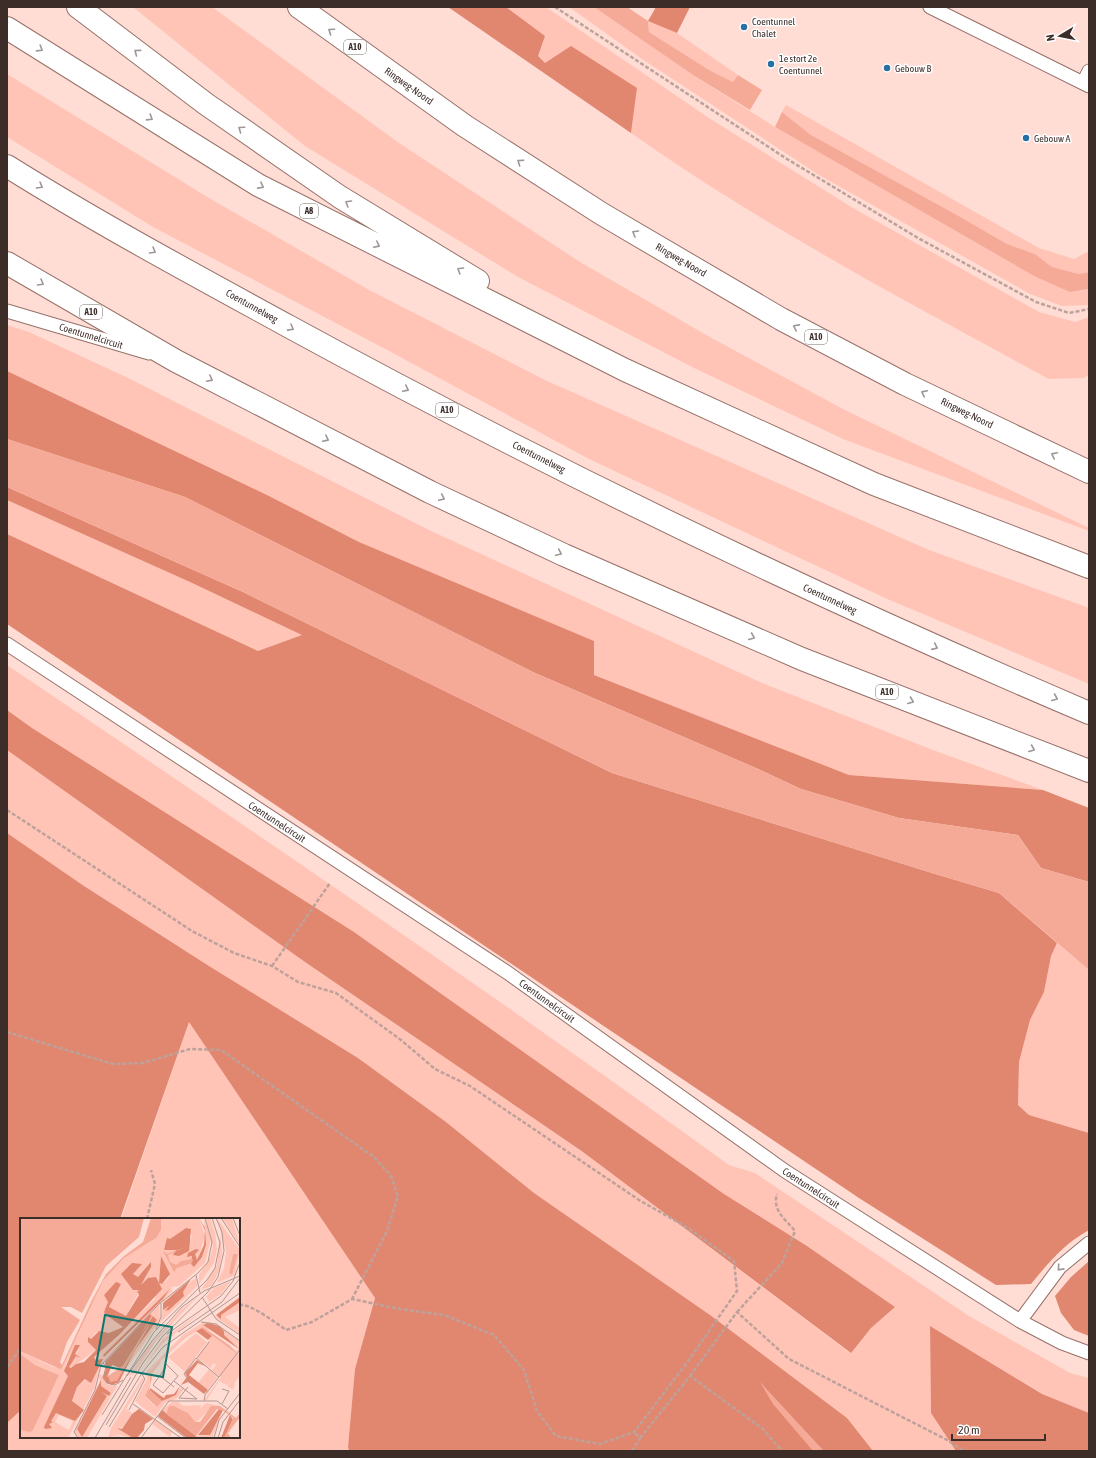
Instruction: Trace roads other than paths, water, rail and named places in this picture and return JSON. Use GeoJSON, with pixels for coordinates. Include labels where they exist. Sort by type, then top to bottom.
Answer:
{"type":"FeatureCollection","features":[{"type":"Feature","properties":{"kind":"highway"},"geometry":{"type":"LineString","coordinates":[[78,7],[206,104],[340,197],[625,370],[874,484],[1089,567]]}},
{"type":"Feature","properties":{"kind":"highway","name":"Ringweg-Noord"},"geometry":{"type":"LineString","coordinates":[[299,8],[465,126],[609,218],[782,319],[905,384],[1088,470]]}},
{"type":"Feature","properties":{"kind":"highway","name":"A8"},"geometry":{"type":"LineString","coordinates":[[7,28],[258,185],[625,370]]}},
{"type":"Feature","properties":{"kind":"highway","name":"Coentunnelweg"},"geometry":{"type":"LineString","coordinates":[[7,166],[165,258],[366,369],[568,472],[827,598],[1089,713]]}},
{"type":"Feature","properties":{"kind":"highway","name":"A10"},"geometry":{"type":"LineString","coordinates":[[7,263],[176,361],[430,492],[564,555],[802,659],[1089,771]]}},
{"type":"Feature","properties":{"kind":"lane"},"geometry":{"type":"LineString","coordinates":[[930,7],[1086,84],[1089,71]]}},
{"type":"Feature","properties":{"kind":"lane","name":"Coentunnelcircuit"},"geometry":{"type":"LineString","coordinates":[[7,310],[176,361]]}},
{"type":"Feature","properties":{"kind":"lane","name":"Coentunnelcircuit"},"geometry":{"type":"LineString","coordinates":[[7,644],[342,866],[508,973],[785,1171],[1020,1321],[1062,1343],[1089,1353]]}},
{"type":"Feature","properties":{"kind":"lane"},"geometry":{"type":"LineString","coordinates":[[1020,1321],[1060,1267],[1089,1243]]}},
{"type":"Feature","properties":{"kind":"place","name":"Coentunnel Chalet"},"geometry":{"type":"Point","coordinates":[744,27]}},
{"type":"Feature","properties":{"kind":"place","name":"1e stort 2e Coentunnel"},"geometry":{"type":"Point","coordinates":[771,64]}},
{"type":"Feature","properties":{"kind":"place","name":"Gebouw B"},"geometry":{"type":"Point","coordinates":[887,68]}},
{"type":"Feature","properties":{"kind":"place","name":"Gebouw A"},"geometry":{"type":"Point","coordinates":[1026,138]}}]}
